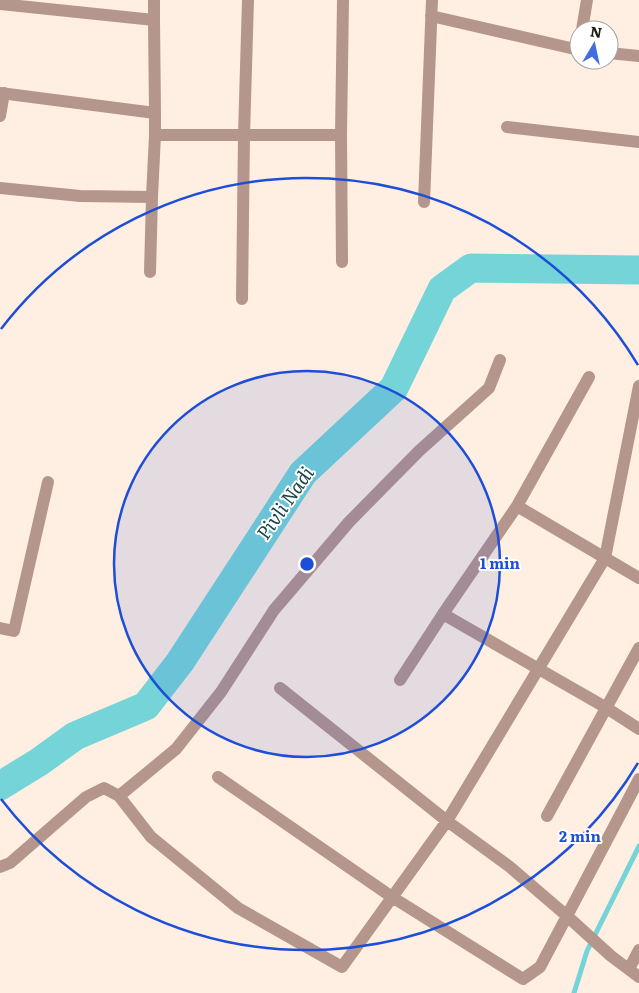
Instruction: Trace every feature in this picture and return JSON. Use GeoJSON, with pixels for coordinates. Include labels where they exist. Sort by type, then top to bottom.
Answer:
{"type":"FeatureCollection","features":[{"type":"Feature","properties":{"kind":"street"},"geometry":{"type":"LineString","coordinates":[[150,272],[156,135],[154,0]]}},
{"type":"Feature","properties":{"kind":"street"},"geometry":{"type":"LineString","coordinates":[[242,299],[248,0]]}},
{"type":"Feature","properties":{"kind":"street"},"geometry":{"type":"LineString","coordinates":[[342,262],[343,0]]}},
{"type":"Feature","properties":{"kind":"street"},"geometry":{"type":"LineString","coordinates":[[424,202],[432,0]]}},
{"type":"Feature","properties":{"kind":"street"},"geometry":{"type":"LineString","coordinates":[[584,20],[587,0]]}},
{"type":"Feature","properties":{"kind":"street"},"geometry":{"type":"LineString","coordinates":[[0,4],[154,20]]}},
{"type":"Feature","properties":{"kind":"street"},"geometry":{"type":"LineString","coordinates":[[431,16],[569,47]]}},
{"type":"Feature","properties":{"kind":"street"},"geometry":{"type":"LineString","coordinates":[[619,54],[639,56]]}},
{"type":"Feature","properties":{"kind":"street"},"geometry":{"type":"LineString","coordinates":[[0,116],[2,93],[155,113]]}},
{"type":"Feature","properties":{"kind":"street"},"geometry":{"type":"LineString","coordinates":[[507,126],[639,142]]}},
{"type":"Feature","properties":{"kind":"street"},"geometry":{"type":"LineString","coordinates":[[156,135],[341,135]]}},
{"type":"Feature","properties":{"kind":"street"},"geometry":{"type":"LineString","coordinates":[[0,188],[80,196],[152,197]]}},
{"type":"Feature","properties":{"kind":"street"},"geometry":{"type":"LineString","coordinates":[[120,796],[176,748],[221,692],[274,610],[350,522],[419,451],[489,388],[500,360]]}},
{"type":"Feature","properties":{"kind":"street"},"geometry":{"type":"LineString","coordinates":[[400,680],[516,506],[589,376]]}},
{"type":"Feature","properties":{"kind":"street"},"geometry":{"type":"LineString","coordinates":[[0,866],[10,863],[86,797],[104,788],[120,796],[151,837],[238,908],[342,967],[447,821],[605,558],[639,386]]}},
{"type":"Feature","properties":{"kind":"street"},"geometry":{"type":"LineString","coordinates":[[0,628],[14,631],[48,482]]}},
{"type":"Feature","properties":{"kind":"street"},"geometry":{"type":"LineString","coordinates":[[516,506],[639,578]]}},
{"type":"Feature","properties":{"kind":"street"},"geometry":{"type":"LineString","coordinates":[[443,614],[605,707],[639,729]]}},
{"type":"Feature","properties":{"kind":"street"},"geometry":{"type":"LineString","coordinates":[[547,816],[639,648]]}},
{"type":"Feature","properties":{"kind":"street"},"geometry":{"type":"LineString","coordinates":[[280,688],[447,821],[510,867],[611,956],[634,973],[639,950]]}},
{"type":"Feature","properties":{"kind":"street"},"geometry":{"type":"LineString","coordinates":[[218,777],[392,897],[524,978],[540,967],[639,779]]}},
{"type":"Feature","properties":{"kind":"waterway","name":"Pivli Nadi"},"geometry":{"type":"LineString","coordinates":[[0,786],[39,762],[75,736],[146,706],[180,662],[303,473],[394,388],[442,289],[471,268],[639,270]]}},
{"type":"Feature","properties":{"kind":"waterway"},"geometry":{"type":"LineString","coordinates":[[574,993],[587,951],[639,846]]}}]}
